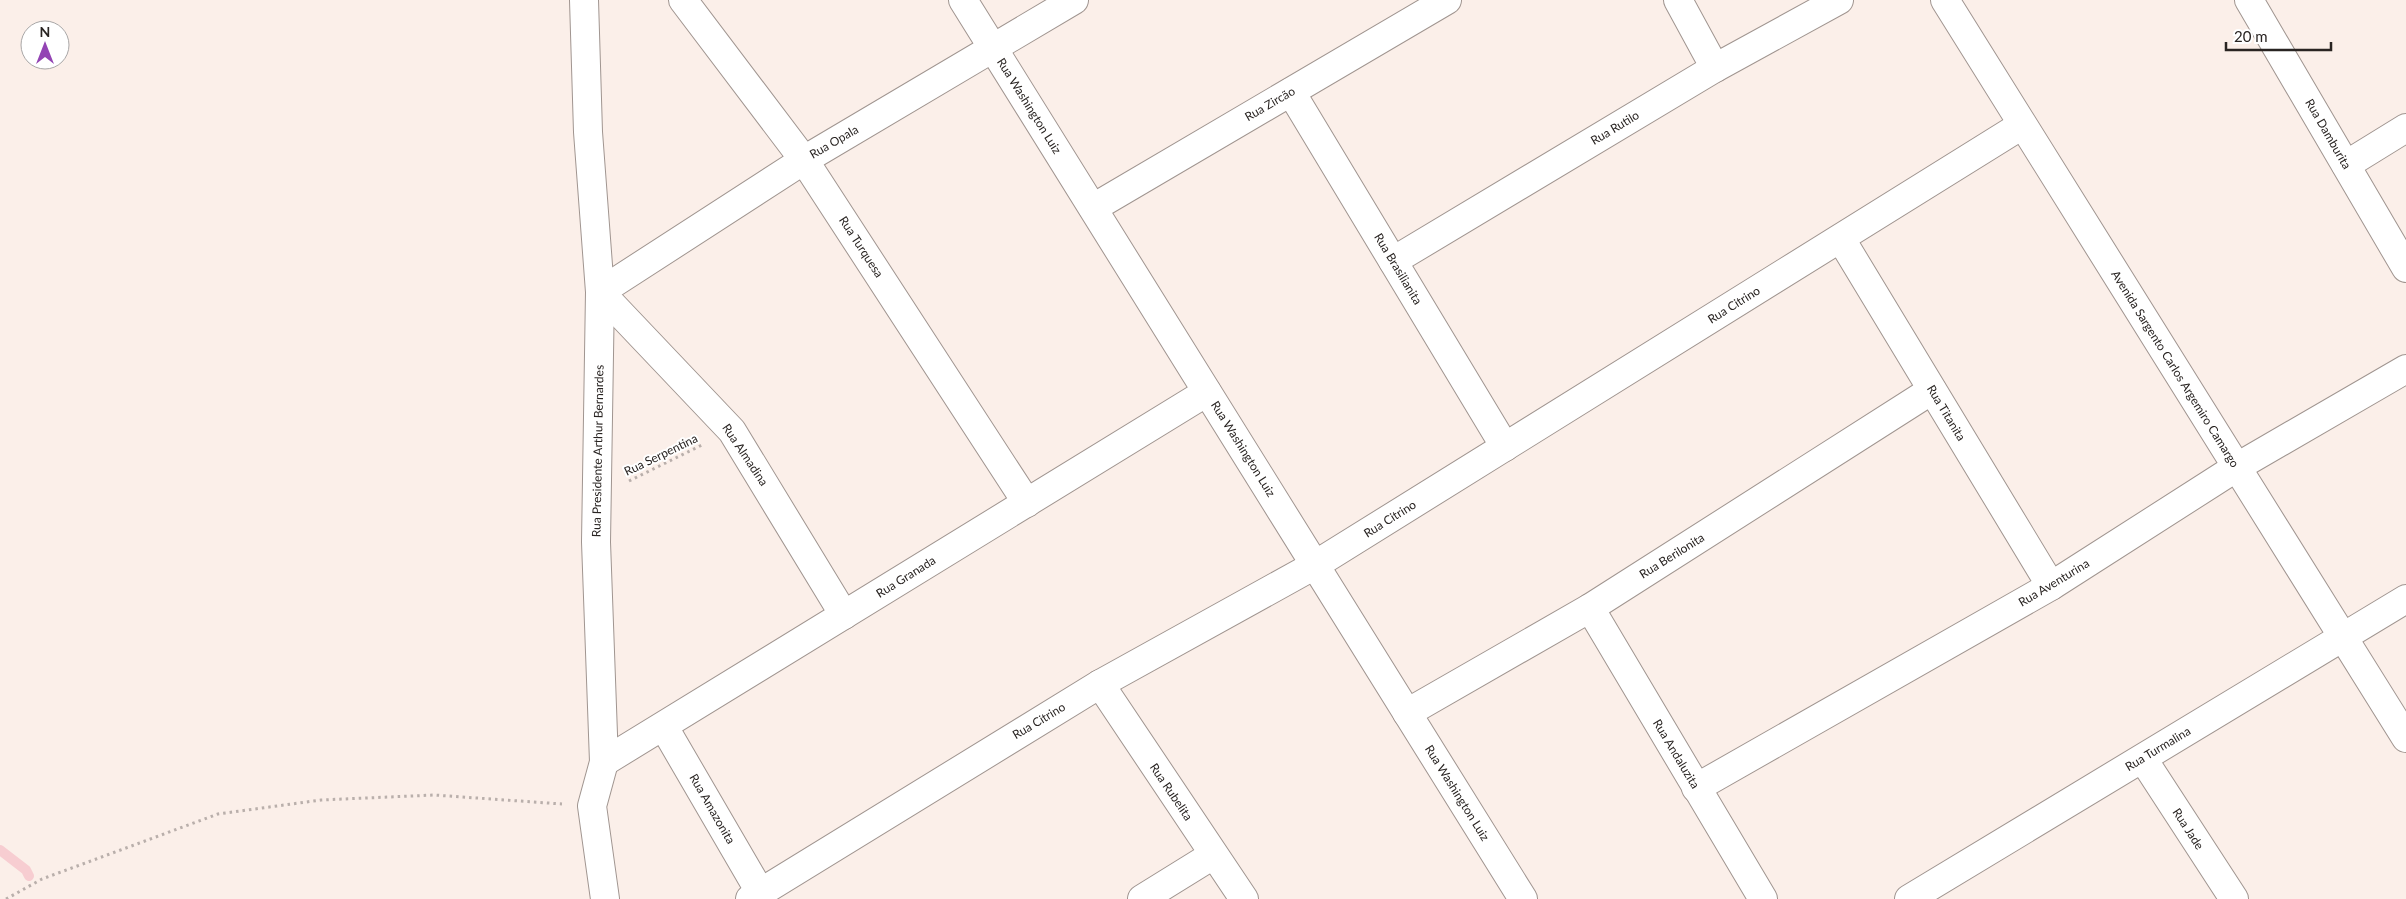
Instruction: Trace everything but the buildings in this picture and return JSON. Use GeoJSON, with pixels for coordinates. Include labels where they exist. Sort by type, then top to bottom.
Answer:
{"type":"FeatureCollection","features":[{"type":"Feature","properties":{"kind":"street","name":"Rua Presidente Arthur Bernardes"},"geometry":{"type":"LineString","coordinates":[[584,0],[588,132],[600,292],[596,542],[604,762],[592,806],[605,899]]}},
{"type":"Feature","properties":{"kind":"street","name":"Rua Turquesa"},"geometry":{"type":"LineString","coordinates":[[684,0],[804,160],[1027,502]]}},
{"type":"Feature","properties":{"kind":"street","name":"Rua Washington Luiz"},"geometry":{"type":"LineString","coordinates":[[964,0],[1523,899]]}},
{"type":"Feature","properties":{"kind":"street","name":"Rua Opala"},"geometry":{"type":"LineString","coordinates":[[600,292],[804,160],[1074,0]]}},
{"type":"Feature","properties":{"kind":"street","name":"Rua Zircão"},"geometry":{"type":"LineString","coordinates":[[1093,208],[1447,0]]}},
{"type":"Feature","properties":{"kind":"street"},"geometry":{"type":"LineString","coordinates":[[1678,0],[1715,68]]}},
{"type":"Feature","properties":{"kind":"street","name":"Rua Rutilo"},"geometry":{"type":"LineString","coordinates":[[1393,261],[1715,68],[1839,0]]}},
{"type":"Feature","properties":{"kind":"street","name":"Avenida Sargento Carlos Argemiro Camargo"},"geometry":{"type":"LineString","coordinates":[[1945,0],[2406,738]]}},
{"type":"Feature","properties":{"kind":"street","name":"Rua Damburita"},"geometry":{"type":"LineString","coordinates":[[2249,0],[2406,268]]}},
{"type":"Feature","properties":{"kind":"street","name":"Rua Brasilianita"},"geometry":{"type":"LineString","coordinates":[[1291,92],[1505,447]]}},
{"type":"Feature","properties":{"kind":"street","name":"Rua Citrino"},"geometry":{"type":"LineString","coordinates":[[755,895],[1100,684],[1315,565],[1841,239],[2022,124]]}},
{"type":"Feature","properties":{"kind":"street"},"geometry":{"type":"LineString","coordinates":[[2346,165],[2406,128]]}},
{"type":"Feature","properties":{"kind":"street","name":"Rua Titanita"},"geometry":{"type":"LineString","coordinates":[[1841,239],[2051,586]]}},
{"type":"Feature","properties":{"kind":"street","name":"Rua Almadina"},"geometry":{"type":"LineString","coordinates":[[600,292],[732,431],[844,615]]}},
{"type":"Feature","properties":{"kind":"street","name":"Rua Aventurina"},"geometry":{"type":"LineString","coordinates":[[1696,788],[2051,586],[2237,467],[2406,369]]}},
{"type":"Feature","properties":{"kind":"street","name":"Rua Berilonita"},"geometry":{"type":"LineString","coordinates":[[1407,713],[1590,608],[1932,390]]}},
{"type":"Feature","properties":{"kind":"street","name":"Rua Granada"},"geometry":{"type":"LineString","coordinates":[[604,762],[664,727],[1207,392]]}},
{"type":"Feature","properties":{"kind":"street","name":"Rua Turmalina"},"geometry":{"type":"LineString","coordinates":[[1909,899],[2406,599]]}},
{"type":"Feature","properties":{"kind":"street","name":"Rua Andaluzita"},"geometry":{"type":"LineString","coordinates":[[1590,608],[1763,899]]}},
{"type":"Feature","properties":{"kind":"street","name":"Rua Rubelita"},"geometry":{"type":"LineString","coordinates":[[1100,684],[1244,899]]}},
{"type":"Feature","properties":{"kind":"street","name":"Rua Amazonita"},"geometry":{"type":"LineString","coordinates":[[664,727],[755,895]]}},
{"type":"Feature","properties":{"kind":"street","name":"Rua Jade"},"geometry":{"type":"LineString","coordinates":[[2143,759],[2234,899]]}},
{"type":"Feature","properties":{"kind":"street"},"geometry":{"type":"LineString","coordinates":[[1142,899],[1213,855]]}},
{"type":"Feature","properties":{"kind":"path","name":"Rua Serpentina"},"geometry":{"type":"LineString","coordinates":[[598,496],[732,431]]}},
{"type":"Feature","properties":{"kind":"path"},"geometry":{"type":"LineString","coordinates":[[6,899],[42,879],[218,814],[321,800],[434,795],[592,806]]}},
{"type":"Feature","properties":{"kind":"waterway"},"geometry":{"type":"LineString","coordinates":[[0,850],[26,870],[29,876]]}}]}
